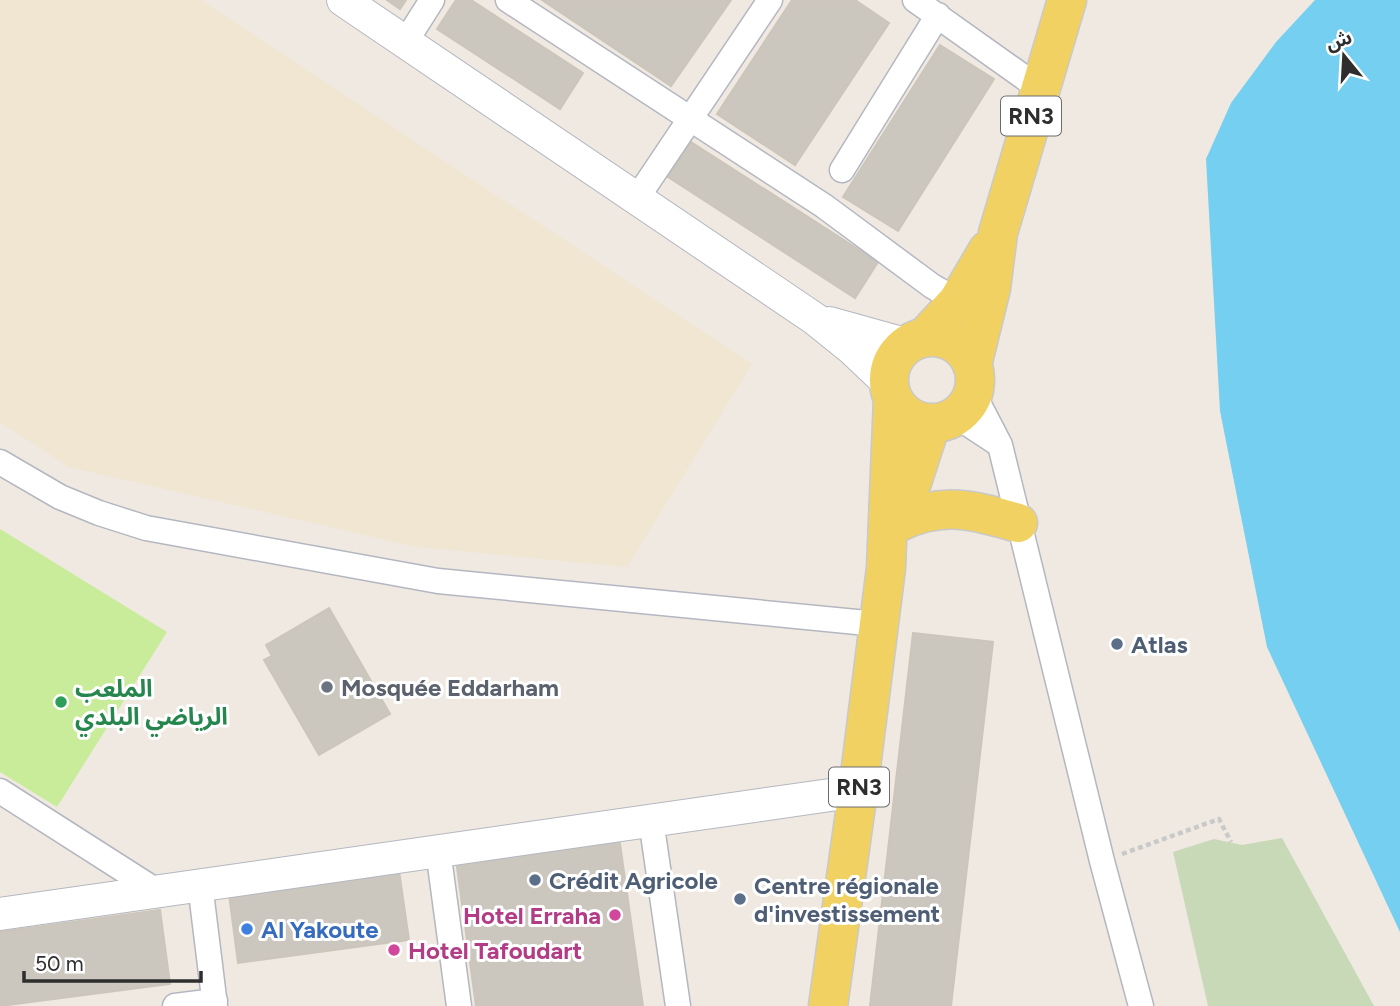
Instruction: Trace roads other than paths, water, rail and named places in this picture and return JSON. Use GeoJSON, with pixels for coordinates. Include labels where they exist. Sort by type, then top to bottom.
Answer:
{"type":"FeatureCollection","features":[{"type":"Feature","properties":{"kind":"main road","name":"RN3"},"geometry":{"type":"LineString","coordinates":[[886,568],[900,522],[958,399],[991,288],[998,233],[1067,0]]}},
{"type":"Feature","properties":{"kind":"main road","name":"RN3"},"geometry":{"type":"LineString","coordinates":[[828,1006],[886,568],[891,369],[897,355],[916,342],[958,301],[998,233]]}},
{"type":"Feature","properties":{"kind":"main road"},"geometry":{"type":"LineString","coordinates":[[891,391],[902,411],[915,420],[958,399],[960,348],[937,338],[916,342]]}},
{"type":"Feature","properties":{"kind":"main road"},"geometry":{"type":"LineString","coordinates":[[900,522],[922,513],[954,509],[976,510],[1018,523]]}},
{"type":"Feature","properties":{"kind":"street"},"geometry":{"type":"LineString","coordinates":[[343,0],[815,320],[851,348],[891,391]]}},
{"type":"Feature","properties":{"kind":"street"},"geometry":{"type":"LineString","coordinates":[[406,41],[432,0]]}},
{"type":"Feature","properties":{"kind":"street"},"geometry":{"type":"LineString","coordinates":[[508,0],[824,206],[932,286],[958,301]]}},
{"type":"Feature","properties":{"kind":"street"},"geometry":{"type":"LineString","coordinates":[[637,198],[770,0]]}},
{"type":"Feature","properties":{"kind":"street"},"geometry":{"type":"LineString","coordinates":[[915,0],[1040,89]]}},
{"type":"Feature","properties":{"kind":"street"},"geometry":{"type":"LineString","coordinates":[[842,170],[938,15]]}},
{"type":"Feature","properties":{"kind":"street"},"geometry":{"type":"LineString","coordinates":[[815,320],[916,342]]}},
{"type":"Feature","properties":{"kind":"street"},"geometry":{"type":"LineString","coordinates":[[958,399],[1000,445],[1102,861],[1141,1006]]}},
{"type":"Feature","properties":{"kind":"street"},"geometry":{"type":"LineString","coordinates":[[0,462],[60,497],[111,517],[173,533],[438,581],[877,624]]}},
{"type":"Feature","properties":{"kind":"street"},"geometry":{"type":"LineString","coordinates":[[0,791],[155,890]]}},
{"type":"Feature","properties":{"kind":"street"},"geometry":{"type":"LineString","coordinates":[[0,914],[858,791]]}},
{"type":"Feature","properties":{"kind":"street"},"geometry":{"type":"LineString","coordinates":[[651,820],[678,1006]]}},
{"type":"Feature","properties":{"kind":"street"},"geometry":{"type":"LineString","coordinates":[[438,850],[459,1006]]}},
{"type":"Feature","properties":{"kind":"street"},"geometry":{"type":"LineString","coordinates":[[175,1006],[215,1003],[200,884]]}},
{"type":"Feature","properties":{"kind":"water"},"geometry":{"type":"Polygon","coordinates":[[[1315,0],[1400,0],[1400,932],[1267,647],[1220,411],[1206,159],[1231,103],[1276,42],[1315,0]]]}},
{"type":"Feature","properties":{"kind":"place","name":"Atlas"},"geometry":{"type":"Point","coordinates":[1117,644]}},
{"type":"Feature","properties":{"kind":"place","name":"Mosquée Eddarham"},"geometry":{"type":"Point","coordinates":[327,687]}},
{"type":"Feature","properties":{"kind":"place","name":"الملعب الرياضي البلدي"},"geometry":{"type":"Point","coordinates":[61,702]}},
{"type":"Feature","properties":{"kind":"place","name":"Crédit Agricole"},"geometry":{"type":"Point","coordinates":[535,880]}},
{"type":"Feature","properties":{"kind":"place","name":"Centre régionale d'investissement"},"geometry":{"type":"Point","coordinates":[740,899]}},
{"type":"Feature","properties":{"kind":"place","name":"Hotel Erraha"},"geometry":{"type":"Point","coordinates":[615,915]}},
{"type":"Feature","properties":{"kind":"place","name":"Al Yakoute"},"geometry":{"type":"Point","coordinates":[247,929]}},
{"type":"Feature","properties":{"kind":"place","name":"Hotel Tafoudart"},"geometry":{"type":"Point","coordinates":[394,950]}}]}
